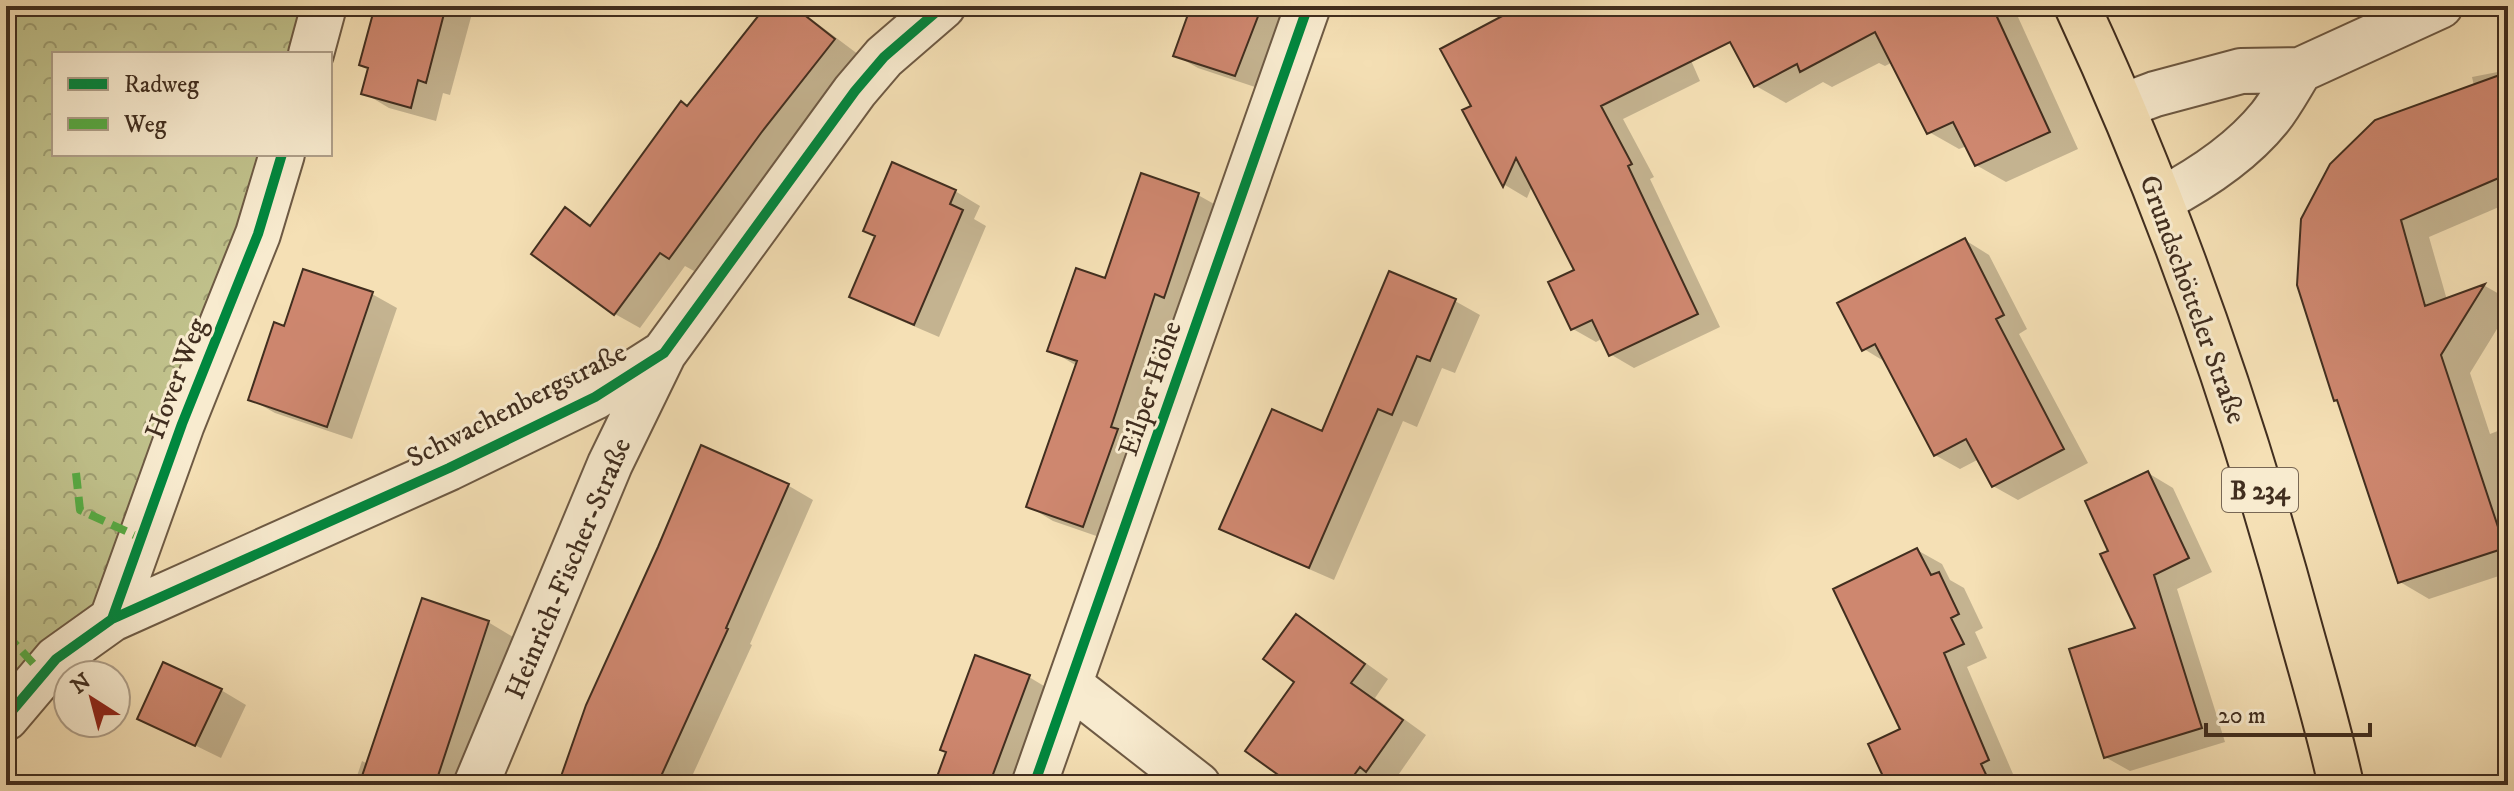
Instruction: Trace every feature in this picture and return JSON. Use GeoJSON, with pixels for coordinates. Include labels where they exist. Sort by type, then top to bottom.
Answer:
{"type":"FeatureCollection","features":[{"type":"Feature","properties":{"kind":"main road","name":"Grundschötteler Straße"},"geometry":{"type":"LineString","coordinates":[[2077,6],[2123,106],[2210,332],[2276,539],[2341,785]]}},
{"type":"Feature","properties":{"kind":"street"},"geometry":{"type":"LineString","coordinates":[[312,52],[324,6]]}},
{"type":"Feature","properties":{"kind":"street","name":"Schwachenbergstraße"},"geometry":{"type":"LineString","coordinates":[[6,718],[56,659],[112,619],[449,468],[595,397],[664,353],[855,91],[884,57],[943,6]]}},
{"type":"Feature","properties":{"kind":"street","name":"Eilper Höhe"},"geometry":{"type":"LineString","coordinates":[[1034,785],[1308,6]]}},
{"type":"Feature","properties":{"kind":"street"},"geometry":{"type":"LineString","coordinates":[[2123,106],[2241,71],[2300,70],[2440,6]]}},
{"type":"Feature","properties":{"kind":"street"},"geometry":{"type":"LineString","coordinates":[[2161,200],[2192,184],[2239,150],[2270,117],[2300,70]]}},
{"type":"Feature","properties":{"kind":"street","name":"Hover Weg"},"geometry":{"type":"LineString","coordinates":[[112,619],[182,424],[258,234],[281,156]]}},
{"type":"Feature","properties":{"kind":"street","name":"Heinrich-Fischer-Straße"},"geometry":{"type":"LineString","coordinates":[[476,785],[610,464],[664,353]]}},
{"type":"Feature","properties":{"kind":"street"},"geometry":{"type":"LineString","coordinates":[[1070,685],[1198,785]]}},
{"type":"Feature","properties":{"kind":"green space"},"geometry":{"type":"Polygon","coordinates":[[[6,6],[324,6],[312,52],[52,52],[52,156],[281,156],[112,619],[69,659],[52,659],[52,675],[6,718],[6,6]]]}},
{"type":"Feature","properties":{"kind":"building"},"geometry":{"type":"Polygon","coordinates":[[[375,6],[446,6],[426,83],[418,80],[411,108],[361,94],[368,68],[359,65],[375,6]]]}},
{"type":"Feature","properties":{"kind":"building"},"geometry":{"type":"Polygon","coordinates":[[[766,6],[793,6],[835,39],[761,133],[669,259],[660,253],[614,315],[531,254],[565,207],[590,226],[681,101],[687,106],[766,6]]]}},
{"type":"Feature","properties":{"kind":"building"},"geometry":{"type":"Polygon","coordinates":[[[1191,6],[1262,6],[1235,76],[1173,56],[1191,6]]]}},
{"type":"Feature","properties":{"kind":"building"},"geometry":{"type":"Polygon","coordinates":[[[1521,6],[1992,6],[2050,132],[1975,166],[1953,122],[1927,134],[1875,32],[1800,72],[1797,64],[1754,87],[1730,42],[1601,106],[1632,164],[1628,166],[1698,314],[1609,356],[1592,320],[1571,330],[1548,282],[1574,270],[1516,158],[1503,187],[1462,110],[1471,106],[1440,49],[1521,6]]]}},
{"type":"Feature","properties":{"kind":"building"},"geometry":{"type":"Polygon","coordinates":[[[2508,72],[2508,174],[2401,220],[2425,306],[2485,284],[2441,355],[2505,548],[2398,583],[2297,285],[2301,219],[2330,164],[2375,120],[2508,72]]]}},
{"type":"Feature","properties":{"kind":"building"},"geometry":{"type":"Polygon","coordinates":[[[892,162],[956,190],[950,204],[963,210],[914,325],[849,297],[875,236],[863,231],[892,162]]]}},
{"type":"Feature","properties":{"kind":"building"},"geometry":{"type":"Polygon","coordinates":[[[1141,173],[1199,193],[1164,298],[1155,294],[1111,427],[1118,429],[1083,527],[1026,507],[1077,361],[1047,351],[1076,268],[1105,278],[1141,173]]]}},
{"type":"Feature","properties":{"kind":"building"},"geometry":{"type":"Polygon","coordinates":[[[1965,238],[2004,315],[1996,319],[2064,449],[1992,487],[1966,439],[1934,456],[1875,344],[1862,351],[1837,303],[1965,238]]]}},
{"type":"Feature","properties":{"kind":"building"},"geometry":{"type":"Polygon","coordinates":[[[303,269],[373,292],[327,427],[248,400],[274,322],[284,326],[303,269]]]}},
{"type":"Feature","properties":{"kind":"building"},"geometry":{"type":"Polygon","coordinates":[[[1389,271],[1456,299],[1430,361],[1417,356],[1392,415],[1378,409],[1309,568],[1219,529],[1272,409],[1322,431],[1389,271]]]}},
{"type":"Feature","properties":{"kind":"building"},"geometry":{"type":"Polygon","coordinates":[[[701,445],[789,484],[657,785],[558,785],[586,705],[701,445]]]}},
{"type":"Feature","properties":{"kind":"building"},"geometry":{"type":"Polygon","coordinates":[[[2148,471],[2189,558],[2154,575],[2202,728],[2104,758],[2069,649],[2135,628],[2100,554],[2108,551],[2085,501],[2148,471]]]}},
{"type":"Feature","properties":{"kind":"building"},"geometry":{"type":"Polygon","coordinates":[[[1917,548],[1931,575],[1939,572],[1959,614],[1951,618],[1964,644],[1944,653],[1989,760],[1981,764],[1991,785],[1887,785],[1868,744],[1900,729],[1833,589],[1917,548]]]}},
{"type":"Feature","properties":{"kind":"building"},"geometry":{"type":"Polygon","coordinates":[[[422,598],[489,621],[435,785],[359,785],[422,598]]]}},
{"type":"Feature","properties":{"kind":"building"},"geometry":{"type":"Polygon","coordinates":[[[1296,614],[1365,664],[1351,683],[1403,720],[1366,772],[1360,767],[1347,785],[1292,785],[1245,751],[1294,682],[1263,659],[1296,614]]]}},
{"type":"Feature","properties":{"kind":"building"},"geometry":{"type":"Polygon","coordinates":[[[975,655],[1030,675],[989,785],[934,785],[946,752],[940,750],[975,655]]]}},
{"type":"Feature","properties":{"kind":"building"},"geometry":{"type":"Polygon","coordinates":[[[163,662],[222,689],[195,746],[137,719],[163,662]]]}},
{"type":"Feature","properties":{"kind":"marked path"},"geometry":{"type":"LineString","coordinates":[[76,473],[80,510],[141,538]]}},
{"type":"Feature","properties":{"kind":"marked path"},"geometry":{"type":"LineString","coordinates":[[6,634],[43,674]]}},
{"type":"Feature","properties":{"kind":"cycle path"},"geometry":{"type":"LineString","coordinates":[[6,718],[56,659],[112,619],[449,468],[595,397],[664,353],[855,91],[884,57],[943,6]]}},
{"type":"Feature","properties":{"kind":"cycle path"},"geometry":{"type":"LineString","coordinates":[[1034,785],[1308,6]]}},
{"type":"Feature","properties":{"kind":"cycle path"},"geometry":{"type":"LineString","coordinates":[[112,619],[182,424],[258,234],[281,156]]}}]}
